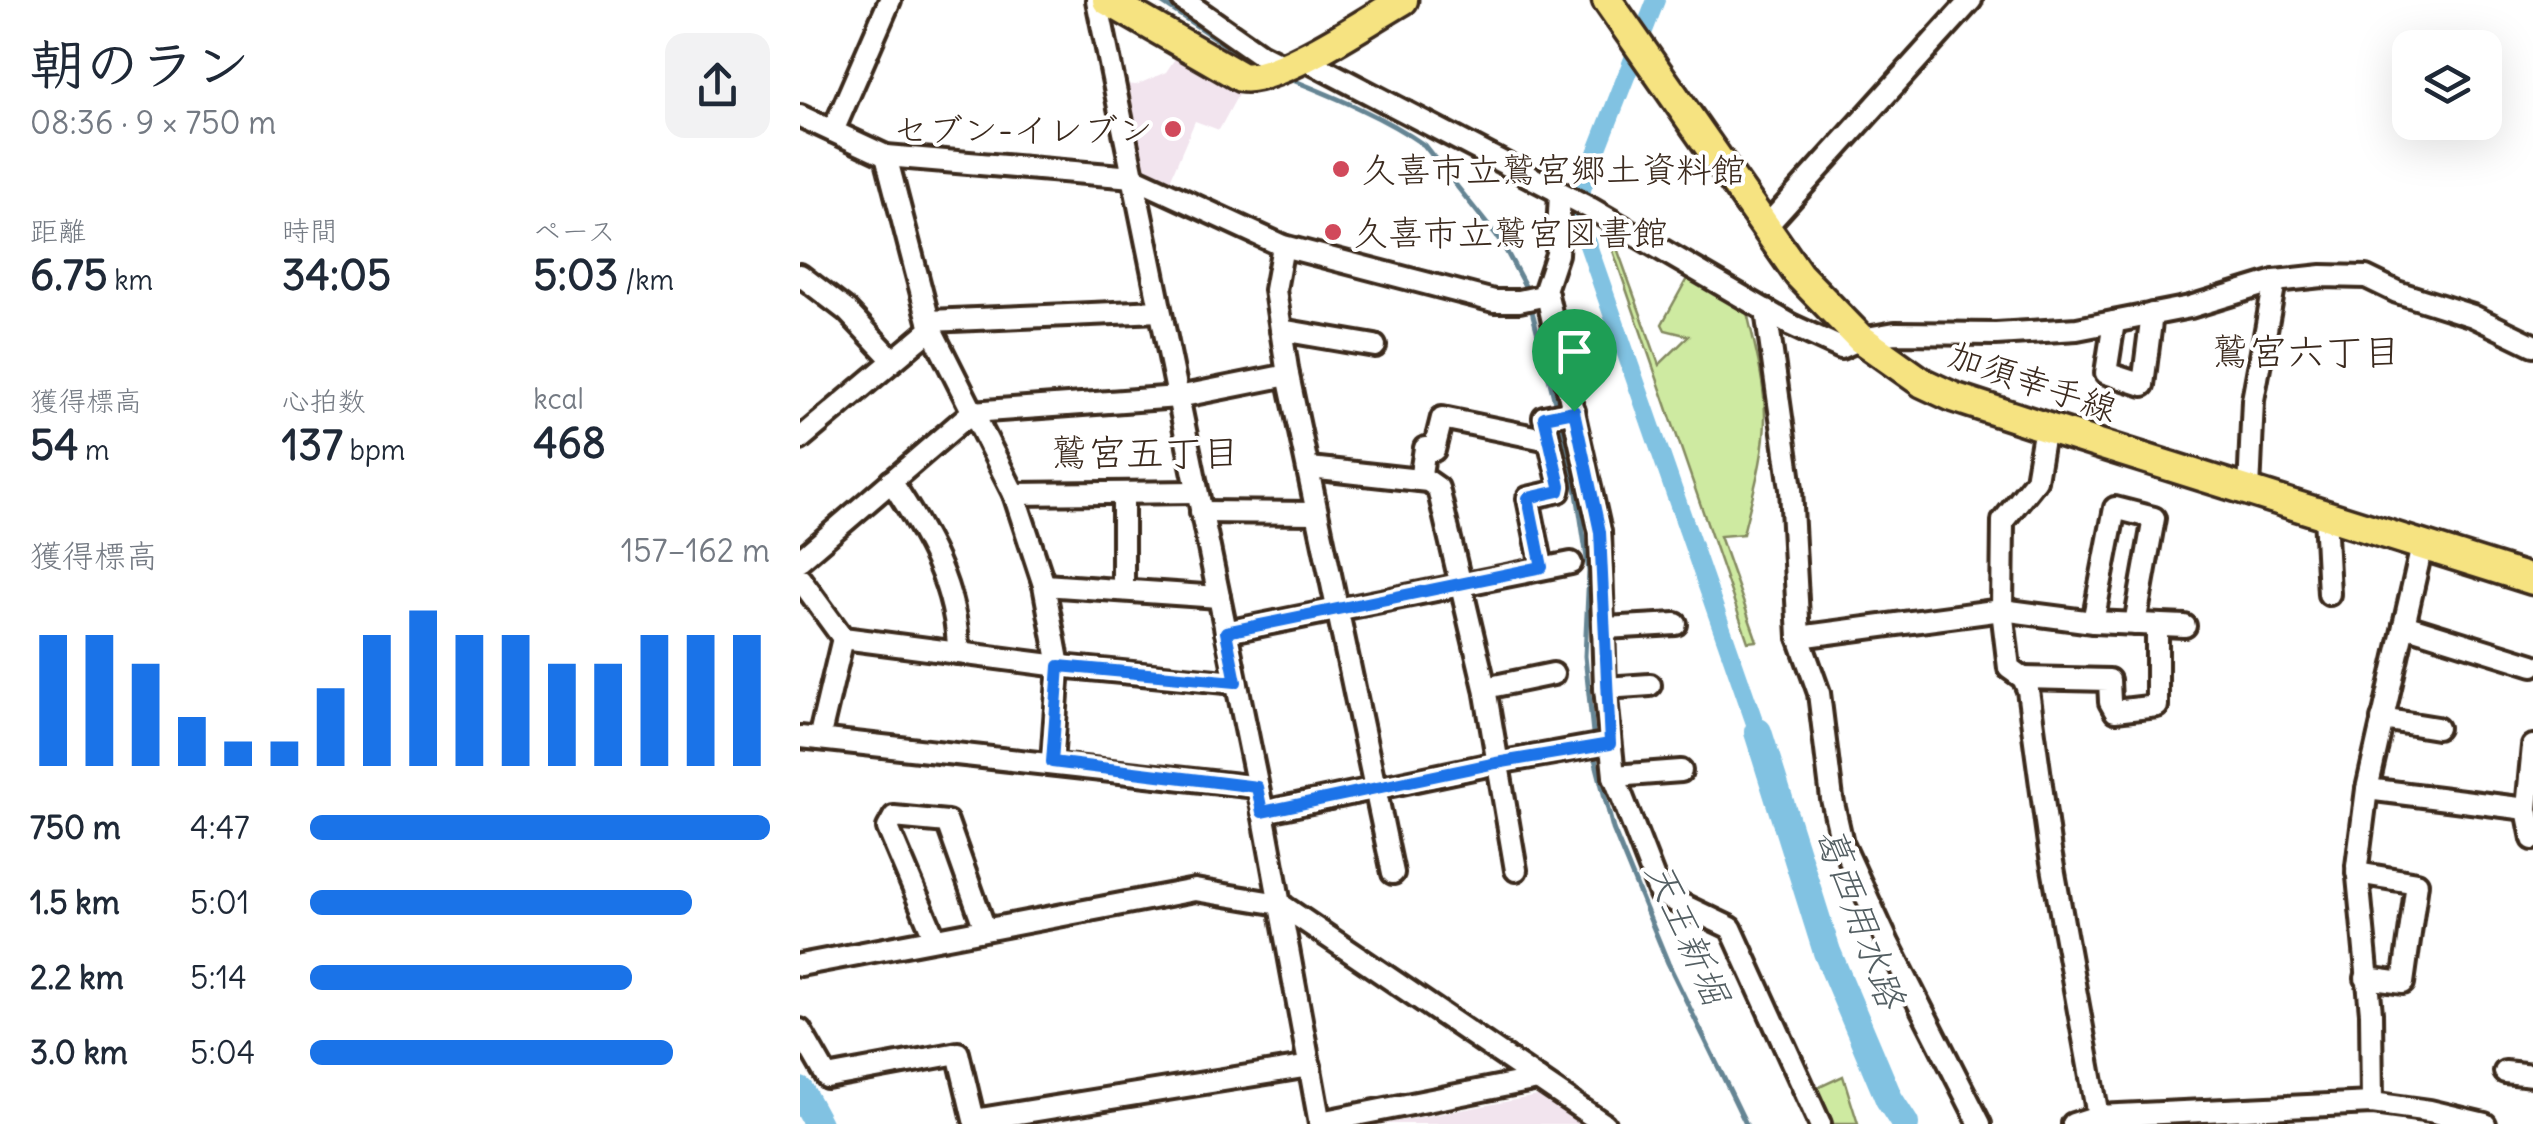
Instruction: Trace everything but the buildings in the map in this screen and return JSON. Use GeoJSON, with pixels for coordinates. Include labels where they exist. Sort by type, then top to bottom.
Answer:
{"type":"FeatureCollection","features":[{"type":"Feature","properties":{"kind":"main road"},"geometry":{"type":"LineString","coordinates":[[1107,0],[1241,77],[1252,79],[1294,62],[1403,0]]}},
{"type":"Feature","properties":{"kind":"main road","name":"加須幸手線"},"geometry":{"type":"LineString","coordinates":[[1608,0],[1798,275],[1861,339],[1923,383],[1953,398],[2533,580]]}},
{"type":"Feature","properties":{"kind":"street"},"geometry":{"type":"LineString","coordinates":[[834,131],[890,0]]}},
{"type":"Feature","properties":{"kind":"street"},"geometry":{"type":"LineString","coordinates":[[1097,0],[1262,812],[1320,1123],[1538,1079]]}},
{"type":"Feature","properties":{"kind":"street"},"geometry":{"type":"LineString","coordinates":[[1184,0],[1260,54],[1294,62],[1590,208],[1766,310],[1841,348],[1861,339],[1894,334],[2077,330],[2190,307],[2275,281],[2322,276],[2366,278],[2396,292],[2474,316],[2533,345]]}},
{"type":"Feature","properties":{"kind":"street"},"geometry":{"type":"LineString","coordinates":[[1764,229],[1971,0]]}},
{"type":"Feature","properties":{"kind":"street"},"geometry":{"type":"LineString","coordinates":[[800,116],[886,156],[1133,177],[1283,246],[1494,301],[1519,301],[1547,294]]}},
{"type":"Feature","properties":{"kind":"street"},"geometry":{"type":"LineString","coordinates":[[886,156],[930,325],[1014,494],[1044,585],[1059,666],[1052,762]]}},
{"type":"Feature","properties":{"kind":"street"},"geometry":{"type":"LineString","coordinates":[[1565,196],[1557,254],[1545,290],[1600,532],[1605,688],[1614,776],[1660,894],[1731,928],[1820,1124]]}},
{"type":"Feature","properties":{"kind":"street"},"geometry":{"type":"LineString","coordinates":[[1283,246],[1275,290],[1288,375],[1393,872]]}},
{"type":"Feature","properties":{"kind":"street"},"geometry":{"type":"LineString","coordinates":[[800,275],[847,311],[892,360]]}},
{"type":"Feature","properties":{"kind":"street"},"geometry":{"type":"LineString","coordinates":[[2248,491],[2253,400],[2275,281]]}},
{"type":"Feature","properties":{"kind":"street"},"geometry":{"type":"LineString","coordinates":[[1766,310],[1791,489],[1799,637],[1819,694],[1832,799],[1842,843],[1980,1124]]}},
{"type":"Feature","properties":{"kind":"street"},"geometry":{"type":"LineString","coordinates":[[800,439],[930,325],[1160,311]]}},
{"type":"Feature","properties":{"kind":"street"},"geometry":{"type":"LineString","coordinates":[[2114,322],[2106,373],[2143,386],[2152,314]]}},
{"type":"Feature","properties":{"kind":"street"},"geometry":{"type":"LineString","coordinates":[[1282,330],[1375,346]]}},
{"type":"Feature","properties":{"kind":"street"},"geometry":{"type":"LineString","coordinates":[[800,560],[972,412],[1178,397],[1288,375]]}},
{"type":"Feature","properties":{"kind":"street"},"geometry":{"type":"LineString","coordinates":[[1542,567],[1528,498],[1559,491],[1544,417],[1574,411]]}},
{"type":"Feature","properties":{"kind":"street"},"geometry":{"type":"LineString","coordinates":[[1420,480],[1425,448],[1434,450],[1442,418],[1548,440]]}},
{"type":"Feature","properties":{"kind":"street"},"geometry":{"type":"LineString","coordinates":[[2045,427],[2036,480],[2003,521],[2002,610],[2009,668],[2023,678],[2028,690],[2050,850],[2098,1116]]}},
{"type":"Feature","properties":{"kind":"street"},"geometry":{"type":"LineString","coordinates":[[1310,468],[1428,481],[1438,488],[1484,688],[1516,870]]}},
{"type":"Feature","properties":{"kind":"street"},"geometry":{"type":"LineString","coordinates":[[892,481],[926,535],[947,584],[958,653]]}},
{"type":"Feature","properties":{"kind":"street"},"geometry":{"type":"LineString","coordinates":[[1014,494],[1123,493],[1316,513]]}},
{"type":"Feature","properties":{"kind":"street"},"geometry":{"type":"LineString","coordinates":[[1123,493],[1123,588]]}},
{"type":"Feature","properties":{"kind":"street"},"geometry":{"type":"LineString","coordinates":[[2092,622],[2115,508],[2154,518],[2135,624]]}},
{"type":"Feature","properties":{"kind":"street"},"geometry":{"type":"LineString","coordinates":[[2325,515],[2329,594]]}},
{"type":"Feature","properties":{"kind":"street"},"geometry":{"type":"LineString","coordinates":[[2372,1103],[2371,1013],[2357,873],[2367,789],[2422,546]]}},
{"type":"Feature","properties":{"kind":"street"},"geometry":{"type":"LineString","coordinates":[[1226,632],[1571,563]]}},
{"type":"Feature","properties":{"kind":"street"},"geometry":{"type":"LineString","coordinates":[[800,579],[843,638],[1059,666],[1236,682]]}},
{"type":"Feature","properties":{"kind":"street"},"geometry":{"type":"LineString","coordinates":[[1044,585],[1218,597]]}},
{"type":"Feature","properties":{"kind":"street"},"geometry":{"type":"LineString","coordinates":[[1799,637],[2002,610],[2092,622],[2185,626]]}},
{"type":"Feature","properties":{"kind":"street"},"geometry":{"type":"LineString","coordinates":[[1604,628],[1676,624]]}},
{"type":"Feature","properties":{"kind":"street"},"geometry":{"type":"LineString","coordinates":[[2023,678],[2110,680],[2110,702],[2115,711],[2156,706],[2157,625]]}},
{"type":"Feature","properties":{"kind":"street"},"geometry":{"type":"LineString","coordinates":[[2404,625],[2533,666]]}},
{"type":"Feature","properties":{"kind":"street"},"geometry":{"type":"LineString","coordinates":[[843,638],[810,738],[1257,787]]}},
{"type":"Feature","properties":{"kind":"street"},"geometry":{"type":"LineString","coordinates":[[1484,688],[1553,674]]}},
{"type":"Feature","properties":{"kind":"street"},"geometry":{"type":"LineString","coordinates":[[1605,688],[1650,685]]}},
{"type":"Feature","properties":{"kind":"street"},"geometry":{"type":"LineString","coordinates":[[2382,720],[2436,728]]}},
{"type":"Feature","properties":{"kind":"street"},"geometry":{"type":"LineString","coordinates":[[1262,812],[1496,763],[1610,744]]}},
{"type":"Feature","properties":{"kind":"street"},"geometry":{"type":"LineString","coordinates":[[2533,746],[2527,809],[2533,839]]}},
{"type":"Feature","properties":{"kind":"street"},"geometry":{"type":"LineString","coordinates":[[1614,776],[1681,771]]}},
{"type":"Feature","properties":{"kind":"street"},"geometry":{"type":"LineString","coordinates":[[2367,789],[2527,809]]}},
{"type":"Feature","properties":{"kind":"street"},"geometry":{"type":"LineString","coordinates":[[935,938],[888,828],[894,817],[946,822],[985,929]]}},
{"type":"Feature","properties":{"kind":"street"},"geometry":{"type":"LineString","coordinates":[[2357,873],[2417,883],[2404,983],[2366,978]]}},
{"type":"Feature","properties":{"kind":"street"},"geometry":{"type":"LineString","coordinates":[[800,965],[1195,890],[1280,904],[1604,1124]]}},
{"type":"Feature","properties":{"kind":"street"},"geometry":{"type":"LineString","coordinates":[[800,1030],[827,1077],[958,1054],[974,1120],[1310,1066]]}},
{"type":"Feature","properties":{"kind":"street"},"geometry":{"type":"LineString","coordinates":[[2505,1072],[2533,1075]]}},
{"type":"Feature","properties":{"kind":"street"},"geometry":{"type":"LineString","coordinates":[[2073,1124],[2098,1116],[2316,1116],[2372,1103],[2485,1124]]}},
{"type":"Feature","properties":{"kind":"shaded area"},"geometry":{"type":"Polygon","coordinates":[[[1178,54],[1240,91],[1219,130],[1195,121],[1167,187],[1139,175],[1122,84],[1136,85],[1166,72],[1178,54]]]}},
{"type":"Feature","properties":{"kind":"shaded area"},"geometry":{"type":"Polygon","coordinates":[[[1548,1094],[1590,1124],[1384,1124],[1548,1094]]]}},
{"type":"Feature","properties":{"kind":"green space"},"geometry":{"type":"Polygon","coordinates":[[[1612,248],[1617,248],[1659,365],[1689,336],[1665,330],[1662,324],[1689,275],[1746,308],[1763,390],[1763,447],[1743,534],[1720,536],[1757,641],[1748,642],[1612,248]]]}},
{"type":"Feature","properties":{"kind":"green space"},"geometry":{"type":"Polygon","coordinates":[[[1843,1076],[1858,1124],[1828,1124],[1815,1089],[1843,1076]]]}},
{"type":"Feature","properties":{"kind":"waterway","name":"天王新堀"},"geometry":{"type":"LineString","coordinates":[[1158,0],[1255,65]]}},
{"type":"Feature","properties":{"kind":"waterway"},"geometry":{"type":"LineString","coordinates":[[1656,0],[1582,189],[1581,225],[1758,732]]}},
{"type":"Feature","properties":{"kind":"waterway","name":"天王新堀"},"geometry":{"type":"LineString","coordinates":[[1290,79],[1342,100],[1424,145],[1502,243],[1525,286]]}},
{"type":"Feature","properties":{"kind":"waterway","name":"天王新堀"},"geometry":{"type":"LineString","coordinates":[[1532,311],[1555,402]]}},
{"type":"Feature","properties":{"kind":"waterway","name":"天王新堀"},"geometry":{"type":"LineString","coordinates":[[1561,427],[1575,480],[1589,571],[1585,656],[1593,733]]}},
{"type":"Feature","properties":{"kind":"waterway","name":"葛西用水路"},"geometry":{"type":"LineString","coordinates":[[1758,732],[1827,952],[1889,1099],[1905,1124]]}},
{"type":"Feature","properties":{"kind":"waterway","name":"天王新堀"},"geometry":{"type":"LineString","coordinates":[[1595,759],[1613,829],[1668,963],[1746,1124]]}},
{"type":"Feature","properties":{"kind":"waterway"},"geometry":{"type":"LineString","coordinates":[[800,1091],[818,1124]]}},
{"type":"Feature","properties":{"kind":"place","name":"セブン-イレブン"},"geometry":{"type":"Point","coordinates":[1173,129]}},
{"type":"Feature","properties":{"kind":"place","name":"久喜市立鷲宮郷土資料館"},"geometry":{"type":"Point","coordinates":[1341,169]}},
{"type":"Feature","properties":{"kind":"place","name":"久喜市立鷲宮図書館"},"geometry":{"type":"Point","coordinates":[1333,232]}},
{"type":"Feature","properties":{"kind":"district","name":"鷲宮六丁目"},"geometry":{"type":"Point","coordinates":[2306,351]}},
{"type":"Feature","properties":{"kind":"district","name":"鷲宮五丁目"},"geometry":{"type":"Point","coordinates":[1145,452]}},
{"type":"Feature","properties":{"kind":"route"},"geometry":{"type":"LineString","coordinates":[[1574,411],[1600,532],[1610,744],[1496,763],[1262,812],[1257,787],[1052,762],[1059,666],[1236,682],[1226,632],[1542,567],[1528,498],[1559,491],[1560,486],[1544,417],[1574,411]]}}]}
